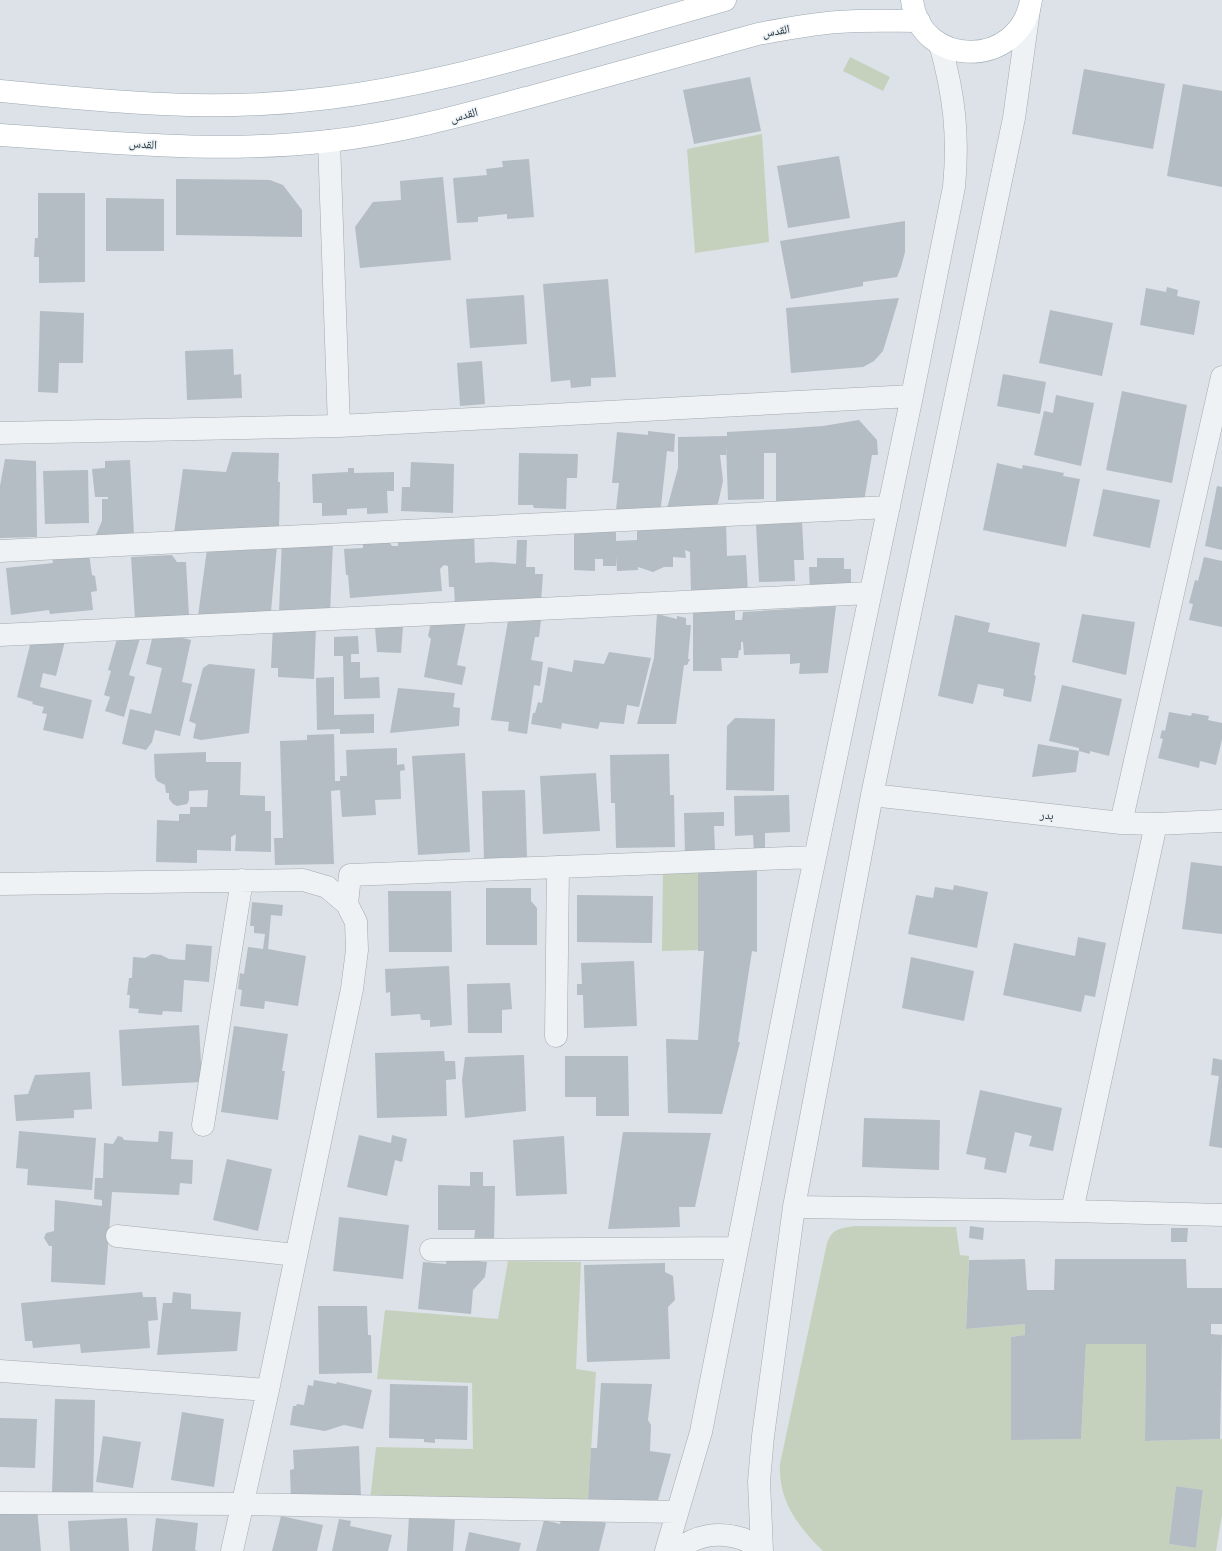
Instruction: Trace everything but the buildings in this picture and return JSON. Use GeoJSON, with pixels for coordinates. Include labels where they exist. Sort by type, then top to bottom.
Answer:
{"type":"FeatureCollection","features":[{"type":"Feature","properties":{"kind":"main road"},"geometry":{"type":"LineString","coordinates":[[0,91],[163,104],[218,105],[328,98],[384,90],[484,68],[725,0]]}},
{"type":"Feature","properties":{"kind":"main road"},"geometry":{"type":"LineString","coordinates":[[912,0],[913,7],[919,21],[928,34],[940,44],[955,50],[970,53],[986,51],[1000,45],[1014,36],[1023,24],[1030,5]]}},
{"type":"Feature","properties":{"kind":"main road","name":"القدس"},"geometry":{"type":"LineString","coordinates":[[0,135],[172,146],[224,147],[329,141],[388,132],[462,115],[758,34],[838,22],[878,20],[919,21]]}},
{"type":"Feature","properties":{"kind":"street"},"geometry":{"type":"LineString","coordinates":[[761,1551],[759,1481],[763,1436],[794,1207],[872,795],[1014,118],[1030,5]]}},
{"type":"Feature","properties":{"kind":"street"},"geometry":{"type":"LineString","coordinates":[[666,1551],[701,1432],[815,857],[889,507],[954,187],[957,158],[954,100],[940,44]]}},
{"type":"Feature","properties":{"kind":"street"},"geometry":{"type":"LineString","coordinates":[[329,141],[339,426]]}},
{"type":"Feature","properties":{"kind":"street"},"geometry":{"type":"LineString","coordinates":[[1121,823],[1222,377]]}},
{"type":"Feature","properties":{"kind":"street"},"geometry":{"type":"LineString","coordinates":[[0,433],[339,426],[912,396]]}},
{"type":"Feature","properties":{"kind":"street"},"geometry":{"type":"LineString","coordinates":[[0,551],[889,507]]}},
{"type":"Feature","properties":{"kind":"street"},"geometry":{"type":"LineString","coordinates":[[0,635],[870,593]]}},
{"type":"Feature","properties":{"kind":"street","name":"بدر"},"geometry":{"type":"LineString","coordinates":[[872,795],[1121,823],[1156,824],[1222,821]]}},
{"type":"Feature","properties":{"kind":"street"},"geometry":{"type":"LineString","coordinates":[[1072,1211],[1156,824]]}},
{"type":"Feature","properties":{"kind":"street"},"geometry":{"type":"LineString","coordinates":[[347,904],[350,875],[815,857]]}},
{"type":"Feature","properties":{"kind":"street"},"geometry":{"type":"LineString","coordinates":[[556,1036],[558,867]]}},
{"type":"Feature","properties":{"kind":"street"},"geometry":{"type":"LineString","coordinates":[[203,1125],[242,880]]}},
{"type":"Feature","properties":{"kind":"street"},"geometry":{"type":"LineString","coordinates":[[0,884],[303,880],[327,887],[347,904],[356,922],[357,950],[352,989],[268,1390],[232,1551]]}},
{"type":"Feature","properties":{"kind":"street"},"geometry":{"type":"LineString","coordinates":[[794,1207],[1222,1215]]}},
{"type":"Feature","properties":{"kind":"street"},"geometry":{"type":"LineString","coordinates":[[117,1236],[296,1255]]}},
{"type":"Feature","properties":{"kind":"street"},"geometry":{"type":"LineString","coordinates":[[431,1250],[737,1248]]}},
{"type":"Feature","properties":{"kind":"street"},"geometry":{"type":"LineString","coordinates":[[0,1371],[268,1390]]}},
{"type":"Feature","properties":{"kind":"street"},"geometry":{"type":"LineString","coordinates":[[0,1503],[243,1504],[678,1512]]}},
{"type":"Feature","properties":{"kind":"street"},"geometry":{"type":"LineString","coordinates":[[676,1551],[685,1544],[704,1536],[724,1534],[744,1540],[761,1551]]}},
{"type":"Feature","properties":{"kind":"green space"},"geometry":{"type":"Polygon","coordinates":[[[850,57],[890,77],[883,91],[843,71],[850,57]]]}},
{"type":"Feature","properties":{"kind":"green space"},"geometry":{"type":"Polygon","coordinates":[[[762,134],[769,242],[695,253],[687,149],[762,134]]]}},
{"type":"Feature","properties":{"kind":"green space"},"geometry":{"type":"Polygon","coordinates":[[[663,865],[698,870],[698,950],[662,951],[663,865]]]}},
{"type":"Feature","properties":{"kind":"green space"},"geometry":{"type":"Polygon","coordinates":[[[854,1226],[956,1227],[960,1255],[969,1256],[966,1329],[1025,1324],[1025,1335],[1011,1337],[1012,1440],[1081,1439],[1086,1344],[1146,1344],[1145,1441],[1222,1439],[1222,1515],[1216,1551],[823,1551],[805,1532],[791,1512],[782,1489],[780,1464],[827,1243],[832,1234],[837,1230],[854,1226]],[[1176,1486],[1169,1544],[1196,1548],[1203,1490],[1176,1486]]]}},
{"type":"Feature","properties":{"kind":"green space"},"geometry":{"type":"Polygon","coordinates":[[[508,1261],[581,1262],[576,1369],[596,1372],[588,1500],[370,1500],[376,1447],[473,1449],[472,1383],[377,1379],[385,1310],[498,1319],[508,1261]]]}}]}
